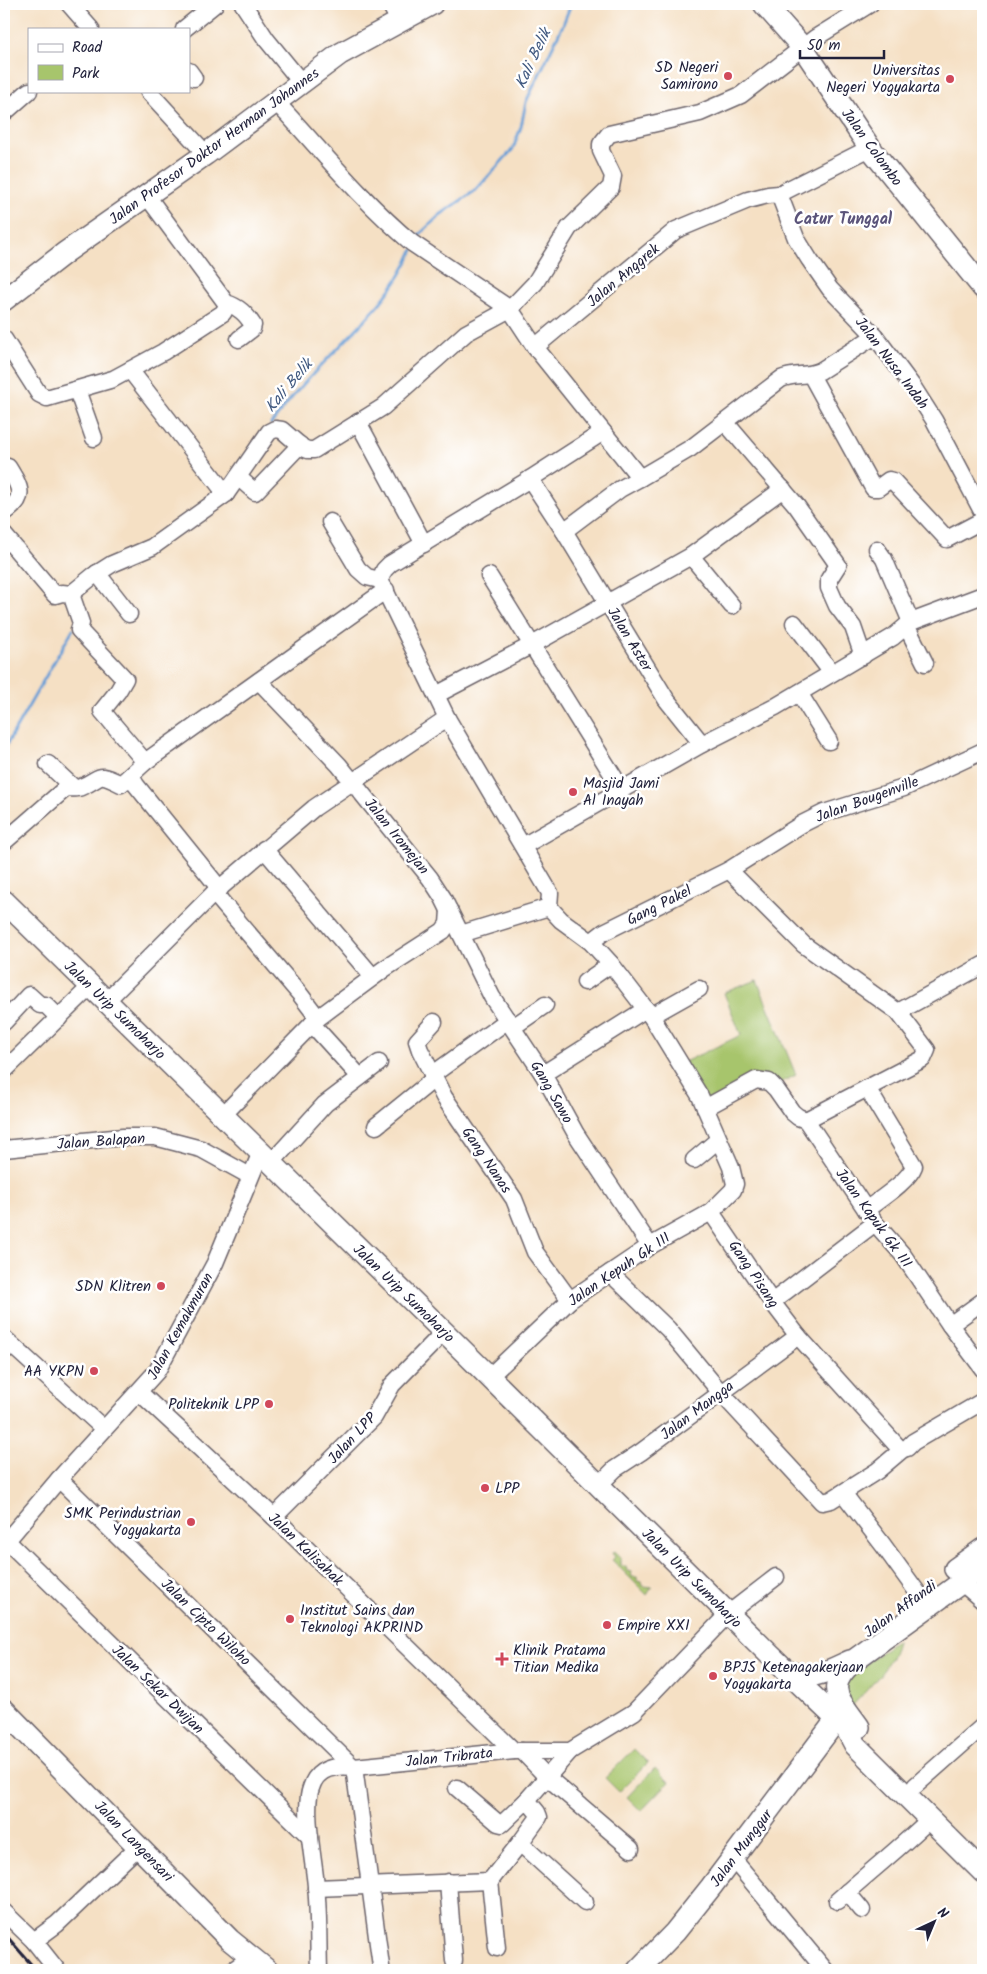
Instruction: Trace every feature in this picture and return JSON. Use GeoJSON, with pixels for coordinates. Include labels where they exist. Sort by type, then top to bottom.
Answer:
{"type":"FeatureCollection","features":[{"type":"Feature","properties":{"kind":"main road","name":"Jalan Profesor Doktor Herman Johannes"},"geometry":{"type":"LineString","coordinates":[[4,300],[66,252],[206,154],[394,12],[432,4]]}},
{"type":"Feature","properties":{"kind":"main road","name":"Jalan Colombo"},"geometry":{"type":"LineString","coordinates":[[764,4],[803,48],[870,148],[983,288]]}},
{"type":"Feature","properties":{"kind":"main road","name":"Jalan Urip Sumoharjo"},"geometry":{"type":"LineString","coordinates":[[4,901],[444,1332],[786,1671],[843,1723]]}},
{"type":"Feature","properties":{"kind":"main road","name":"Jalan Affandi"},"geometry":{"type":"LineString","coordinates":[[857,1658],[983,1549]]}},
{"type":"Feature","properties":{"kind":"main road","name":"Jalan Affandi"},"geometry":{"type":"LineString","coordinates":[[821,1674],[849,1646],[923,1601],[961,1582],[983,1567]]}},
{"type":"Feature","properties":{"kind":"main road"},"geometry":{"type":"LineString","coordinates":[[786,1671],[799,1676],[821,1674],[857,1658]]}},
{"type":"Feature","properties":{"kind":"main road"},"geometry":{"type":"LineString","coordinates":[[857,1658],[837,1678],[836,1688],[840,1700],[843,1723],[855,1745],[983,1872]]}},
{"type":"Feature","properties":{"kind":"main road"},"geometry":{"type":"LineString","coordinates":[[821,1674],[820,1696],[843,1723],[915,1786],[983,1853]]}},
{"type":"Feature","properties":{"kind":"main road","name":"Jalan Langensari"},"geometry":{"type":"LineString","coordinates":[[4,1710],[258,1964]]}},
{"type":"Feature","properties":{"kind":"main road","name":"Jalan Munggur"},"geometry":{"type":"LineString","coordinates":[[638,1970],[675,1932],[843,1723]]}},
{"type":"Feature","properties":{"kind":"street"},"geometry":{"type":"LineString","coordinates":[[69,4],[90,28]]}},
{"type":"Feature","properties":{"kind":"street"},"geometry":{"type":"LineString","coordinates":[[185,28],[215,4]]}},
{"type":"Feature","properties":{"kind":"street"},"geometry":{"type":"LineString","coordinates":[[243,4],[266,38],[302,82]]}},
{"type":"Feature","properties":{"kind":"street"},"geometry":{"type":"LineString","coordinates":[[4,536],[56,595],[68,594],[112,564],[152,547],[223,490],[238,477],[269,432],[275,429],[282,430],[308,450],[314,450],[382,407],[466,333],[510,309],[535,283],[569,228],[611,187],[613,176],[601,151],[601,144],[609,134],[700,113],[741,95],[847,16],[870,4]]}},
{"type":"Feature","properties":{"kind":"street"},"geometry":{"type":"LineString","coordinates":[[4,113],[28,92]]}},
{"type":"Feature","properties":{"kind":"street"},"geometry":{"type":"LineString","coordinates":[[149,92],[206,154]]}},
{"type":"Feature","properties":{"kind":"street"},"geometry":{"type":"LineString","coordinates":[[276,102],[374,208],[416,246],[510,309],[535,347],[640,478]]}},
{"type":"Feature","properties":{"kind":"street","name":"Jalan Anggrek"},"geometry":{"type":"LineString","coordinates":[[535,347],[676,230],[748,200],[779,194],[870,148]]}},
{"type":"Feature","properties":{"kind":"street","name":"Jalan Nusa Indah"},"geometry":{"type":"LineString","coordinates":[[779,194],[796,238],[815,268],[830,289],[875,336],[913,387],[983,513]]}},
{"type":"Feature","properties":{"kind":"street"},"geometry":{"type":"LineString","coordinates":[[146,196],[226,303],[241,310],[253,326],[252,329],[239,339]]}},
{"type":"Feature","properties":{"kind":"street"},"geometry":{"type":"LineString","coordinates":[[4,339],[41,396],[47,398],[113,379],[130,370],[163,352],[223,313],[227,306],[226,303]]}},
{"type":"Feature","properties":{"kind":"street"},"geometry":{"type":"LineString","coordinates":[[564,531],[620,488],[691,448],[781,379],[790,375],[811,375],[832,365],[875,336]]}},
{"type":"Feature","properties":{"kind":"street"},"geometry":{"type":"LineString","coordinates":[[130,370],[223,490]]}},
{"type":"Feature","properties":{"kind":"street"},"geometry":{"type":"LineString","coordinates":[[811,375],[874,488],[878,488],[889,480],[894,481],[944,538],[947,539],[983,520]]}},
{"type":"Feature","properties":{"kind":"street"},"geometry":{"type":"LineString","coordinates":[[77,390],[94,438]]}},
{"type":"Feature","properties":{"kind":"street"},"geometry":{"type":"LineString","coordinates":[[358,422],[424,544]]}},
{"type":"Feature","properties":{"kind":"street"},"geometry":{"type":"LineString","coordinates":[[725,422],[783,489],[838,564],[829,579],[829,588],[837,606],[853,627],[863,656]]}},
{"type":"Feature","properties":{"kind":"street"},"geometry":{"type":"LineString","coordinates":[[602,432],[530,479],[390,564],[384,570],[383,585],[447,718],[550,893],[549,907],[561,920],[591,942],[611,964],[648,1012],[700,1096],[718,1140],[694,1160]]}},
{"type":"Feature","properties":{"kind":"street"},"geometry":{"type":"LineString","coordinates":[[238,477],[255,492],[300,445]]}},
{"type":"Feature","properties":{"kind":"street"},"geometry":{"type":"LineString","coordinates":[[4,513],[14,505],[19,498],[20,492],[8,467]]}},
{"type":"Feature","properties":{"kind":"street","name":"Jalan Aster"},"geometry":{"type":"LineString","coordinates":[[530,479],[608,601],[666,699],[702,744]]}},
{"type":"Feature","properties":{"kind":"street"},"geometry":{"type":"LineString","coordinates":[[436,695],[532,645],[691,556],[783,489]]}},
{"type":"Feature","properties":{"kind":"street"},"geometry":{"type":"LineString","coordinates":[[330,522],[358,569],[383,585]]}},
{"type":"Feature","properties":{"kind":"street"},"geometry":{"type":"LineString","coordinates":[[877,549],[884,559],[925,663]]}},
{"type":"Feature","properties":{"kind":"street"},"geometry":{"type":"LineString","coordinates":[[691,556],[732,606]]}},
{"type":"Feature","properties":{"kind":"street"},"geometry":{"type":"LineString","coordinates":[[97,573],[129,614]]}},
{"type":"Feature","properties":{"kind":"street"},"geometry":{"type":"LineString","coordinates":[[489,576],[622,790]]}},
{"type":"Feature","properties":{"kind":"street"},"geometry":{"type":"LineString","coordinates":[[4,842],[66,788],[80,788],[96,778],[104,776],[121,784],[146,762],[259,681],[383,585]]}},
{"type":"Feature","properties":{"kind":"street"},"geometry":{"type":"LineString","coordinates":[[68,594],[81,622],[79,630],[124,679],[118,691],[102,711],[146,762]]}},
{"type":"Feature","properties":{"kind":"street"},"geometry":{"type":"LineString","coordinates":[[523,846],[702,744],[799,693],[893,638],[909,625],[983,595]]}},
{"type":"Feature","properties":{"kind":"street"},"geometry":{"type":"LineString","coordinates":[[794,623],[832,673]]}},
{"type":"Feature","properties":{"kind":"street","name":"Jalan Iromejan"},"geometry":{"type":"LineString","coordinates":[[259,681],[353,781],[417,860],[434,883],[450,910],[461,934]]}},
{"type":"Feature","properties":{"kind":"street"},"geometry":{"type":"LineString","coordinates":[[799,693],[828,740]]}},
{"type":"Feature","properties":{"kind":"street"},"geometry":{"type":"LineString","coordinates":[[106,1001],[217,891],[264,849],[314,808],[447,718]]}},
{"type":"Feature","properties":{"kind":"street","name":"Jalan Bougenville"},"geometry":{"type":"LineString","coordinates":[[729,870],[802,824],[824,813],[904,788],[983,751]]}},
{"type":"Feature","properties":{"kind":"street"},"geometry":{"type":"LineString","coordinates":[[48,764],[74,788]]}},
{"type":"Feature","properties":{"kind":"street"},"geometry":{"type":"LineString","coordinates":[[130,776],[217,891],[299,993],[315,1021],[360,1077]]}},
{"type":"Feature","properties":{"kind":"street"},"geometry":{"type":"LineString","coordinates":[[264,849],[373,977]]}},
{"type":"Feature","properties":{"kind":"street"},"geometry":{"type":"LineString","coordinates":[[729,870],[804,945],[898,1012],[927,1050],[922,1058],[806,1120]]}},
{"type":"Feature","properties":{"kind":"street","name":"Gang Pakel"},"geometry":{"type":"LineString","coordinates":[[591,942],[604,932],[729,870]]}},
{"type":"Feature","properties":{"kind":"street"},"geometry":{"type":"LineString","coordinates":[[461,934],[549,907]]}},
{"type":"Feature","properties":{"kind":"street"},"geometry":{"type":"LineString","coordinates":[[223,1115],[315,1021],[373,977],[443,931],[448,924],[450,910]]}},
{"type":"Feature","properties":{"kind":"street","name":"Gang Sawo"},"geometry":{"type":"LineString","coordinates":[[461,934],[492,997],[543,1074],[576,1134],[650,1246]]}},
{"type":"Feature","properties":{"kind":"street"},"geometry":{"type":"LineString","coordinates":[[585,982],[611,964]]}},
{"type":"Feature","properties":{"kind":"street"},"geometry":{"type":"LineString","coordinates":[[898,1012],[983,965]]}},
{"type":"Feature","properties":{"kind":"street"},"geometry":{"type":"LineString","coordinates":[[4,1072],[90,986]]}},
{"type":"Feature","properties":{"kind":"street"},"geometry":{"type":"LineString","coordinates":[[543,1074],[648,1012],[699,989]]}},
{"type":"Feature","properties":{"kind":"street"},"geometry":{"type":"LineString","coordinates":[[4,1022],[29,995],[40,1005],[46,1005],[59,1018]]}},
{"type":"Feature","properties":{"kind":"street"},"geometry":{"type":"LineString","coordinates":[[376,1126],[433,1077],[510,1023],[545,1005]]}},
{"type":"Feature","properties":{"kind":"street","name":"Gang Nanas"},"geometry":{"type":"LineString","coordinates":[[434,1022],[417,1041],[433,1077],[444,1097],[514,1199],[535,1252],[570,1300]]}},
{"type":"Feature","properties":{"kind":"street","name":"Jalan Kemakmuran"},"geometry":{"type":"LineString","coordinates":[[5,1543],[59,1479],[157,1372],[215,1263],[250,1176],[266,1157],[325,1104],[379,1063]]}},
{"type":"Feature","properties":{"kind":"street","name":"Jalan Kapuk Gk III"},"geometry":{"type":"LineString","coordinates":[[705,1108],[756,1080],[769,1082],[792,1112],[806,1120],[870,1217],[903,1255],[950,1325],[983,1369]]}},
{"type":"Feature","properties":{"kind":"street"},"geometry":{"type":"LineString","coordinates":[[772,1302],[870,1217],[893,1189],[911,1172],[914,1166],[866,1088]]}},
{"type":"Feature","properties":{"kind":"street","name":"Jalan Balapan"},"geometry":{"type":"LineString","coordinates":[[4,1149],[123,1137],[155,1137],[201,1149],[250,1176]]}},
{"type":"Feature","properties":{"kind":"street","name":"Jalan Kepuh Gk III"},"geometry":{"type":"LineString","coordinates":[[489,1377],[570,1300],[650,1246],[711,1212],[733,1190],[735,1184],[731,1167],[718,1140]]}},
{"type":"Feature","properties":{"kind":"street","name":"Gang Pisang"},"geometry":{"type":"LineString","coordinates":[[711,1212],[772,1302],[798,1336],[896,1446],[903,1449]]}},
{"type":"Feature","properties":{"kind":"street"},"geometry":{"type":"LineString","coordinates":[[610,1273],[668,1329],[721,1393],[822,1502],[843,1493],[877,1471],[903,1449],[983,1401]]}},
{"type":"Feature","properties":{"kind":"street"},"geometry":{"type":"LineString","coordinates":[[950,1325],[983,1301]]}},
{"type":"Feature","properties":{"kind":"street","name":"Jalan LPP"},"geometry":{"type":"LineString","coordinates":[[274,1517],[374,1416],[392,1385],[444,1332]]}},
{"type":"Feature","properties":{"kind":"street","name":"Jalan Mangga"},"geometry":{"type":"LineString","coordinates":[[598,1486],[614,1469],[641,1452],[798,1336]]}},
{"type":"Feature","properties":{"kind":"street"},"geometry":{"type":"LineString","coordinates":[[4,1338],[104,1429]]}},
{"type":"Feature","properties":{"kind":"street","name":"Jalan Kalisahak"},"geometry":{"type":"LineString","coordinates":[[139,1392],[274,1517],[518,1751],[631,1849]]}},
{"type":"Feature","properties":{"kind":"street","name":"Jalan Cipto Wiloho"},"geometry":{"type":"LineString","coordinates":[[59,1479],[353,1766]]}},
{"type":"Feature","properties":{"kind":"street"},"geometry":{"type":"LineString","coordinates":[[843,1493],[884,1545],[923,1601]]}},
{"type":"Feature","properties":{"kind":"street","name":"Jalan Sekar Dwijan"},"geometry":{"type":"LineString","coordinates":[[5,1543],[310,1837]]}},
{"type":"Feature","properties":{"kind":"street"},"geometry":{"type":"LineString","coordinates":[[457,1788],[500,1824],[527,1800],[570,1751],[634,1712],[728,1614],[776,1577]]}},
{"type":"Feature","properties":{"kind":"street"},"geometry":{"type":"LineString","coordinates":[[961,1582],[983,1601]]}},
{"type":"Feature","properties":{"kind":"street"},"geometry":{"type":"LineString","coordinates":[[915,1786],[983,1726]]}},
{"type":"Feature","properties":{"kind":"street","name":"Jalan Tribrata"},"geometry":{"type":"LineString","coordinates":[[319,1970],[316,1888],[310,1837],[309,1799],[314,1781],[323,1771],[335,1766],[518,1751],[570,1751]]}},
{"type":"Feature","properties":{"kind":"street"},"geometry":{"type":"LineString","coordinates":[[353,1766],[381,1966]]}},
{"type":"Feature","properties":{"kind":"street"},"geometry":{"type":"LineString","coordinates":[[497,1948],[490,1881],[539,1817],[527,1800]]}},
{"type":"Feature","properties":{"kind":"street"},"geometry":{"type":"LineString","coordinates":[[862,1910],[842,1896],[884,1859],[894,1854],[930,1819]]}},
{"type":"Feature","properties":{"kind":"street"},"geometry":{"type":"LineString","coordinates":[[520,1843],[585,1902]]}},
{"type":"Feature","properties":{"kind":"street"},"geometry":{"type":"LineString","coordinates":[[34,1942],[57,1924],[139,1846]]}},
{"type":"Feature","properties":{"kind":"street"},"geometry":{"type":"LineString","coordinates":[[733,1859],[817,1967]]}},
{"type":"Feature","properties":{"kind":"street"},"geometry":{"type":"LineString","coordinates":[[316,1888],[490,1881]]}},
{"type":"Feature","properties":{"kind":"street"},"geometry":{"type":"LineString","coordinates":[[448,1882],[454,1961]]}},
{"type":"Feature","properties":{"kind":"street"},"geometry":{"type":"LineString","coordinates":[[4,1912],[34,1942],[57,1970]]}},
{"type":"Feature","properties":{"kind":"street"},"geometry":{"type":"LineString","coordinates":[[233,1970],[258,1964]]}},
{"type":"Feature","properties":{"kind":"green space"},"geometry":{"type":"Polygon","coordinates":[[[757,980],[796,1075],[767,1089],[760,1075],[707,1107],[682,1063],[741,1035],[724,993],[757,980]]]}},
{"type":"Feature","properties":{"kind":"green space"},"geometry":{"type":"Polygon","coordinates":[[[614,1551],[621,1558],[621,1566],[626,1567],[627,1571],[631,1572],[632,1577],[637,1577],[637,1581],[641,1582],[642,1586],[652,1587],[647,1595],[612,1560],[615,1557],[612,1553],[614,1551]]]}},
{"type":"Feature","properties":{"kind":"green space"},"geometry":{"type":"Polygon","coordinates":[[[897,1640],[886,1666],[852,1706],[840,1684],[897,1640]]]}},
{"type":"Feature","properties":{"kind":"green space"},"geometry":{"type":"Polygon","coordinates":[[[634,1749],[648,1763],[619,1792],[605,1778],[634,1749]]]}},
{"type":"Feature","properties":{"kind":"green space"},"geometry":{"type":"Polygon","coordinates":[[[655,1768],[669,1782],[641,1811],[627,1797],[655,1768]]]}},
{"type":"Feature","properties":{"kind":"waterway","name":"Kali Belik"},"geometry":{"type":"LineString","coordinates":[[417,241],[419,235],[440,215],[476,190],[513,149],[521,127],[526,102],[571,4]]}},
{"type":"Feature","properties":{"kind":"waterway","name":"Kali Belik"},"geometry":{"type":"LineString","coordinates":[[271,424],[302,386],[369,316],[394,285],[413,250]]}},
{"type":"Feature","properties":{"kind":"waterway","name":"Kali Belik"},"geometry":{"type":"LineString","coordinates":[[4,749],[73,629]]}},
{"type":"Feature","properties":{"kind":"railway"},"geometry":{"type":"LineString","coordinates":[[4,1933],[36,1970]]}},
{"type":"Feature","properties":{"kind":"place","name":"SD Negeri Samirono"},"geometry":{"type":"Point","coordinates":[728,76]}},
{"type":"Feature","properties":{"kind":"place","name":"Universitas Negeri Yogyakarta"},"geometry":{"type":"Point","coordinates":[950,79]}},
{"type":"Feature","properties":{"kind":"place","name":"Masjid Jami Al Inayah"},"geometry":{"type":"Point","coordinates":[573,792]}},
{"type":"Feature","properties":{"kind":"place","name":"SDN Klitren"},"geometry":{"type":"Point","coordinates":[161,1286]}},
{"type":"Feature","properties":{"kind":"place","name":"AA YKPN"},"geometry":{"type":"Point","coordinates":[94,1371]}},
{"type":"Feature","properties":{"kind":"place","name":"Politeknik LPP"},"geometry":{"type":"Point","coordinates":[269,1404]}},
{"type":"Feature","properties":{"kind":"place","name":"LPP"},"geometry":{"type":"Point","coordinates":[485,1488]}},
{"type":"Feature","properties":{"kind":"place","name":"SMK Perindustrian Yogyakarta"},"geometry":{"type":"Point","coordinates":[191,1522]}},
{"type":"Feature","properties":{"kind":"place","name":"Institut Sains dan Teknologi AKPRIND"},"geometry":{"type":"Point","coordinates":[290,1619]}},
{"type":"Feature","properties":{"kind":"place","name":"Empire XXI"},"geometry":{"type":"Point","coordinates":[607,1625]}},
{"type":"Feature","properties":{"kind":"place","name":"Klinik Pratama Titian Medika"},"geometry":{"type":"Point","coordinates":[502,1659]}},
{"type":"Feature","properties":{"kind":"place","name":"BPJS Ketenagakerjaan Yogyakarta"},"geometry":{"type":"Point","coordinates":[713,1676]}},
{"type":"Feature","properties":{"kind":"district","name":"Catur Tunggal"},"geometry":{"type":"Point","coordinates":[843,218]}}]}
